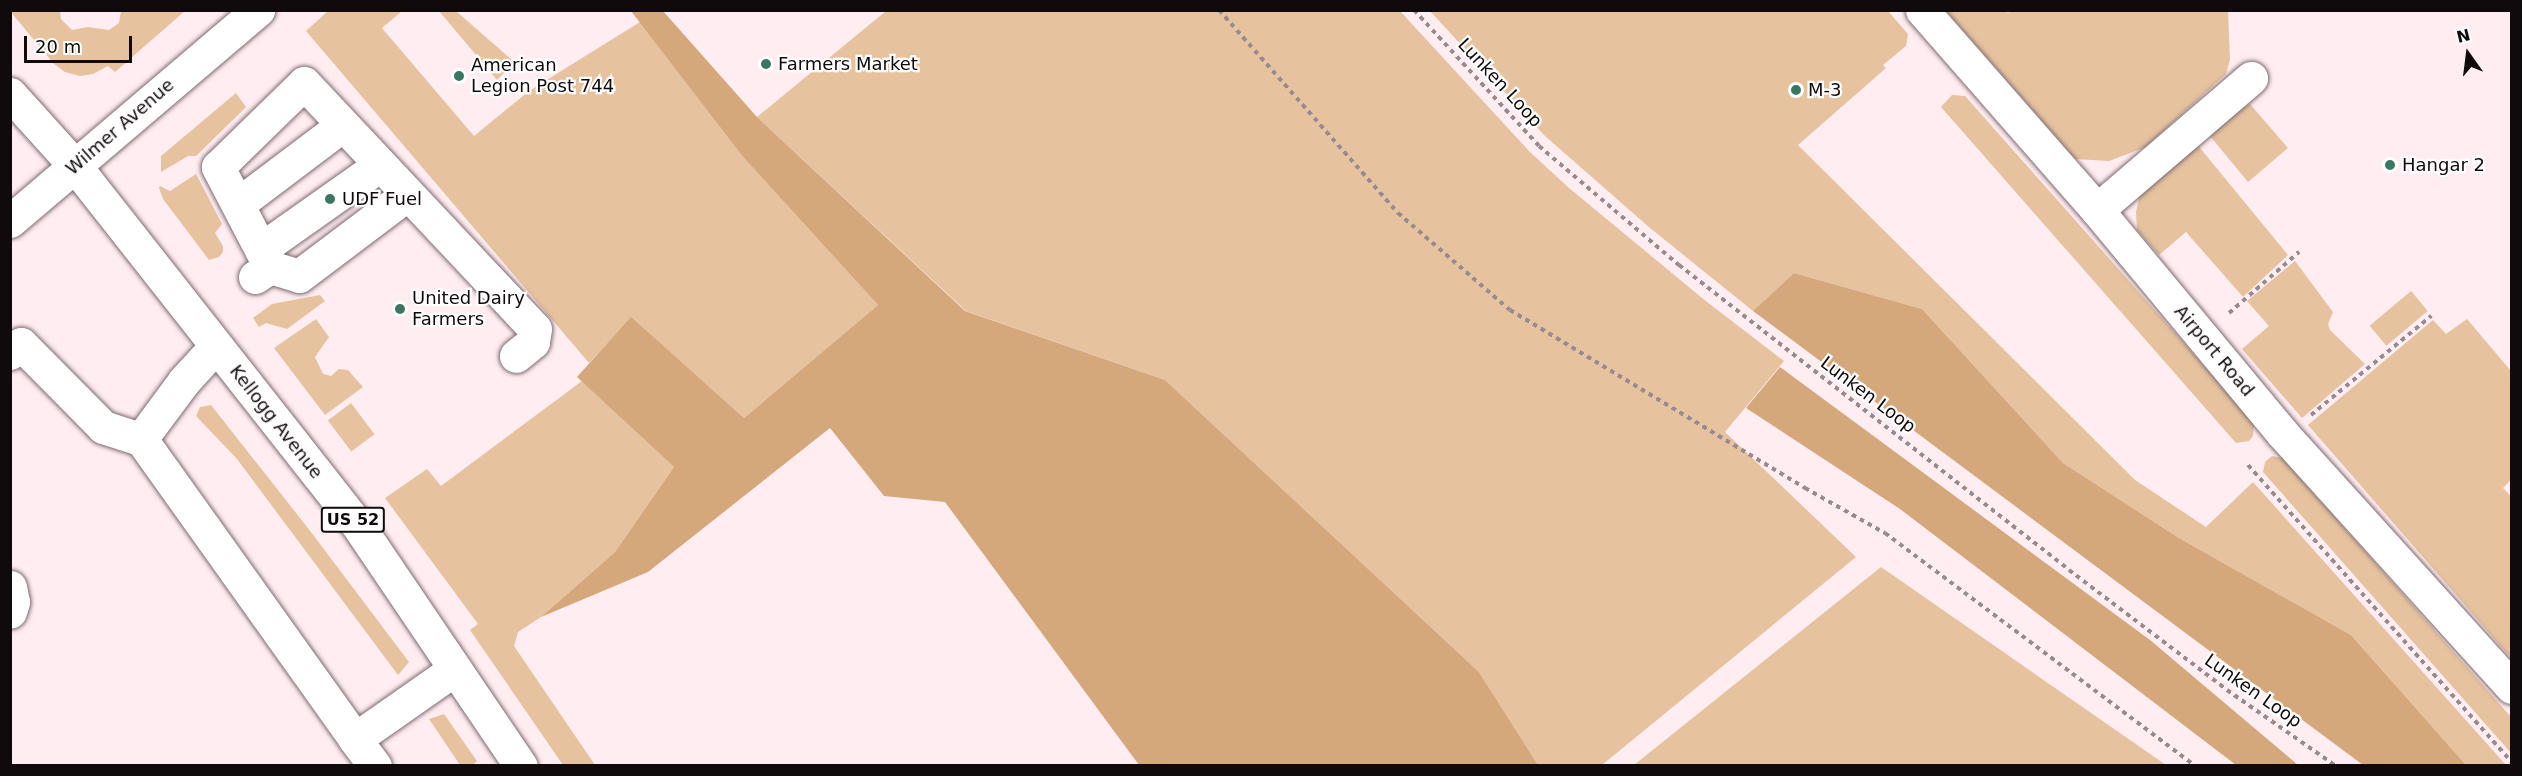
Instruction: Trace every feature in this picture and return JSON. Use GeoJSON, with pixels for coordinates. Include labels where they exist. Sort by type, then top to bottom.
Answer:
{"type":"FeatureCollection","features":[{"type":"Feature","properties":{"kind":"main road","name":"Wilmer Avenue"},"geometry":{"type":"LineString","coordinates":[[10,221],[258,10]]}},
{"type":"Feature","properties":{"kind":"main road","name":"Airport Road"},"geometry":{"type":"LineString","coordinates":[[1922,10],[2097,210],[2283,434],[2511,687]]}},
{"type":"Feature","properties":{"kind":"main road"},"geometry":{"type":"LineString","coordinates":[[2097,210],[2251,78]]}},
{"type":"Feature","properties":{"kind":"main road"},"geometry":{"type":"LineString","coordinates":[[262,265],[238,204],[218,167],[304,83],[535,330],[533,342],[516,356]]}},
{"type":"Feature","properties":{"kind":"main road","name":"Kellogg Avenue"},"geometry":{"type":"LineString","coordinates":[[10,94],[75,166],[361,530],[519,765]]}},
{"type":"Feature","properties":{"kind":"main road"},"geometry":{"type":"LineString","coordinates":[[238,204],[343,125]]}},
{"type":"Feature","properties":{"kind":"main road"},"geometry":{"type":"LineString","coordinates":[[262,265],[380,165]]}},
{"type":"Feature","properties":{"kind":"main road"},"geometry":{"type":"LineString","coordinates":[[262,265],[299,276],[408,194]]}},
{"type":"Feature","properties":{"kind":"main road"},"geometry":{"type":"LineString","coordinates":[[10,353],[21,344],[103,427],[141,439],[375,765]]}},
{"type":"Feature","properties":{"kind":"main road"},"geometry":{"type":"LineString","coordinates":[[141,439],[184,381],[216,346]]}},
{"type":"Feature","properties":{"kind":"main road"},"geometry":{"type":"LineString","coordinates":[[10,587],[13,602],[10,612]]}},
{"type":"Feature","properties":{"kind":"main road"},"geometry":{"type":"LineString","coordinates":[[355,739],[455,669]]}},
{"type":"Feature","properties":{"kind":"path"},"geometry":{"type":"LineString","coordinates":[[1219,10],[1398,213],[1510,310],[1805,489],[1884,533],[2195,765]]}},
{"type":"Feature","properties":{"kind":"path","name":"Lunken Loop"},"geometry":{"type":"LineString","coordinates":[[1414,10],[1539,146],[1679,265],[2069,570],[2227,690],[2336,765]]}},
{"type":"Feature","properties":{"kind":"path"},"geometry":{"type":"LineString","coordinates":[[2243,301],[2298,252]]}},
{"type":"Feature","properties":{"kind":"path"},"geometry":{"type":"LineString","coordinates":[[2307,419],[2431,316]]}},
{"type":"Feature","properties":{"kind":"path"},"geometry":{"type":"LineString","coordinates":[[2248,465],[2511,762]]}},
{"type":"Feature","properties":{"kind":"shaded area"},"geometry":{"type":"Polygon","coordinates":[[[2005,10],[2008,13],[2011,10],[2228,11],[2230,60],[2226,74],[2146,147],[2109,161],[2075,159],[1946,11],[2005,10]]]}},
{"type":"Feature","properties":{"kind":"shaded area"},"geometry":{"type":"Polygon","coordinates":[[[10,11],[60,11],[61,19],[72,30],[88,27],[109,30],[119,23],[121,11],[185,11],[115,72],[108,66],[93,74],[80,76],[65,72],[54,64],[10,11]]]}},
{"type":"Feature","properties":{"kind":"shaded area"},"geometry":{"type":"Polygon","coordinates":[[[328,11],[402,11],[382,28],[474,136],[529,91],[640,22],[743,157],[878,305],[744,418],[631,318],[589,363],[306,31],[328,11]]]}},
{"type":"Feature","properties":{"kind":"shaded area"},"geometry":{"type":"Polygon","coordinates":[[[439,11],[456,11],[513,61],[505,67],[505,72],[497,80],[439,11]]]}},
{"type":"Feature","properties":{"kind":"shaded area"},"geometry":{"type":"Polygon","coordinates":[[[631,11],[663,11],[757,117],[965,311],[1165,380],[1479,672],[1538,765],[1139,765],[945,502],[884,496],[830,428],[648,572],[541,617],[615,552],[674,467],[577,377],[631,317],[744,418],[878,305],[743,157],[631,11]]]}},
{"type":"Feature","properties":{"kind":"shaded area"},"geometry":{"type":"Polygon","coordinates":[[[886,11],[1400,11],[1530,152],[1569,188],[1707,302],[1784,361],[1725,432],[1856,557],[1602,765],[1538,765],[1479,672],[1165,380],[966,311],[757,117],[886,11]]]}},
{"type":"Feature","properties":{"kind":"shaded area"},"geometry":{"type":"Polygon","coordinates":[[[1430,11],[1888,11],[1908,34],[1906,46],[1883,65],[1886,68],[1798,145],[2135,480],[2206,527],[2253,482],[2506,765],[2466,765],[2351,635],[2179,538],[2063,463],[1922,309],[1794,273],[1753,311],[1650,228],[1545,136],[1430,11]]]}},
{"type":"Feature","properties":{"kind":"shaded area"},"geometry":{"type":"Polygon","coordinates":[[[236,93],[246,107],[196,156],[188,156],[161,172],[161,156],[236,93]]]}},
{"type":"Feature","properties":{"kind":"shaded area"},"geometry":{"type":"Polygon","coordinates":[[[1952,95],[1965,96],[2254,422],[2253,436],[2249,441],[2236,443],[1941,107],[1952,95]]]}},
{"type":"Feature","properties":{"kind":"shaded area"},"geometry":{"type":"Polygon","coordinates":[[[2250,104],[2288,148],[2248,182],[2205,130],[2250,104]]]}},
{"type":"Feature","properties":{"kind":"shaded area"},"geometry":{"type":"Polygon","coordinates":[[[2191,137],[2288,255],[2243,297],[2186,232],[2159,255],[2137,230],[2136,212],[2141,190],[2191,137]]]}},
{"type":"Feature","properties":{"kind":"shaded area"},"geometry":{"type":"Polygon","coordinates":[[[196,174],[222,224],[215,233],[223,246],[223,252],[219,257],[209,260],[163,199],[159,188],[160,186],[170,191],[196,174]]]}},
{"type":"Feature","properties":{"kind":"shaded area"},"geometry":{"type":"Polygon","coordinates":[[[2295,261],[2333,312],[2328,324],[2330,330],[2365,364],[2302,418],[2242,349],[2269,326],[2247,301],[2295,261]]]}},
{"type":"Feature","properties":{"kind":"shaded area"},"geometry":{"type":"Polygon","coordinates":[[[1794,273],[1922,309],[2063,463],[2179,538],[2351,635],[2466,765],[2363,765],[1753,311],[1794,273]]]}},
{"type":"Feature","properties":{"kind":"shaded area"},"geometry":{"type":"Polygon","coordinates":[[[2411,291],[2428,311],[2386,346],[2370,326],[2411,291]]]}},
{"type":"Feature","properties":{"kind":"shaded area"},"geometry":{"type":"Polygon","coordinates":[[[320,295],[325,301],[287,329],[266,323],[259,327],[253,318],[272,304],[320,295]]]}},
{"type":"Feature","properties":{"kind":"shaded area"},"geometry":{"type":"Polygon","coordinates":[[[316,319],[329,337],[315,357],[323,374],[331,376],[339,369],[348,370],[363,387],[325,415],[274,348],[316,319]]]}},
{"type":"Feature","properties":{"kind":"shaded area"},"geometry":{"type":"Polygon","coordinates":[[[2467,319],[2511,371],[2511,480],[2503,488],[2512,497],[2511,658],[2308,425],[2433,320],[2446,334],[2467,319]]]}},
{"type":"Feature","properties":{"kind":"shaded area"},"geometry":{"type":"Polygon","coordinates":[[[1780,367],[2150,640],[2298,765],[2236,765],[1900,509],[1746,408],[1780,367]]]}},
{"type":"Feature","properties":{"kind":"shaded area"},"geometry":{"type":"Polygon","coordinates":[[[582,381],[674,467],[615,552],[541,617],[518,632],[514,646],[595,765],[563,765],[470,630],[478,624],[385,498],[427,469],[441,486],[582,381]]]}},
{"type":"Feature","properties":{"kind":"shaded area"},"geometry":{"type":"Polygon","coordinates":[[[351,403],[374,434],[351,452],[328,420],[351,403]]]}},
{"type":"Feature","properties":{"kind":"shaded area"},"geometry":{"type":"Polygon","coordinates":[[[211,405],[409,662],[398,675],[237,459],[196,416],[200,407],[211,405]]]}},
{"type":"Feature","properties":{"kind":"shaded area"},"geometry":{"type":"Polygon","coordinates":[[[2272,456],[2283,458],[2511,717],[2511,753],[2263,472],[2265,462],[2272,456]]]}},
{"type":"Feature","properties":{"kind":"shaded area"},"geometry":{"type":"Polygon","coordinates":[[[1881,567],[2166,765],[1634,765],[1881,567]]]}},
{"type":"Feature","properties":{"kind":"shaded area"},"geometry":{"type":"Polygon","coordinates":[[[444,714],[477,761],[473,765],[460,765],[429,719],[444,714]]]}},
{"type":"Feature","properties":{"kind":"place","name":"Farmers Market"},"geometry":{"type":"Point","coordinates":[766,64]}},
{"type":"Feature","properties":{"kind":"place","name":"American Legion Post 744"},"geometry":{"type":"Point","coordinates":[459,76]}},
{"type":"Feature","properties":{"kind":"place","name":"M-3"},"geometry":{"type":"Point","coordinates":[1796,90]}},
{"type":"Feature","properties":{"kind":"place","name":"Hangar 2"},"geometry":{"type":"Point","coordinates":[2390,165]}},
{"type":"Feature","properties":{"kind":"place","name":"UDF Fuel"},"geometry":{"type":"Point","coordinates":[330,199]}},
{"type":"Feature","properties":{"kind":"place","name":"United Dairy Farmers"},"geometry":{"type":"Point","coordinates":[400,309]}}]}
